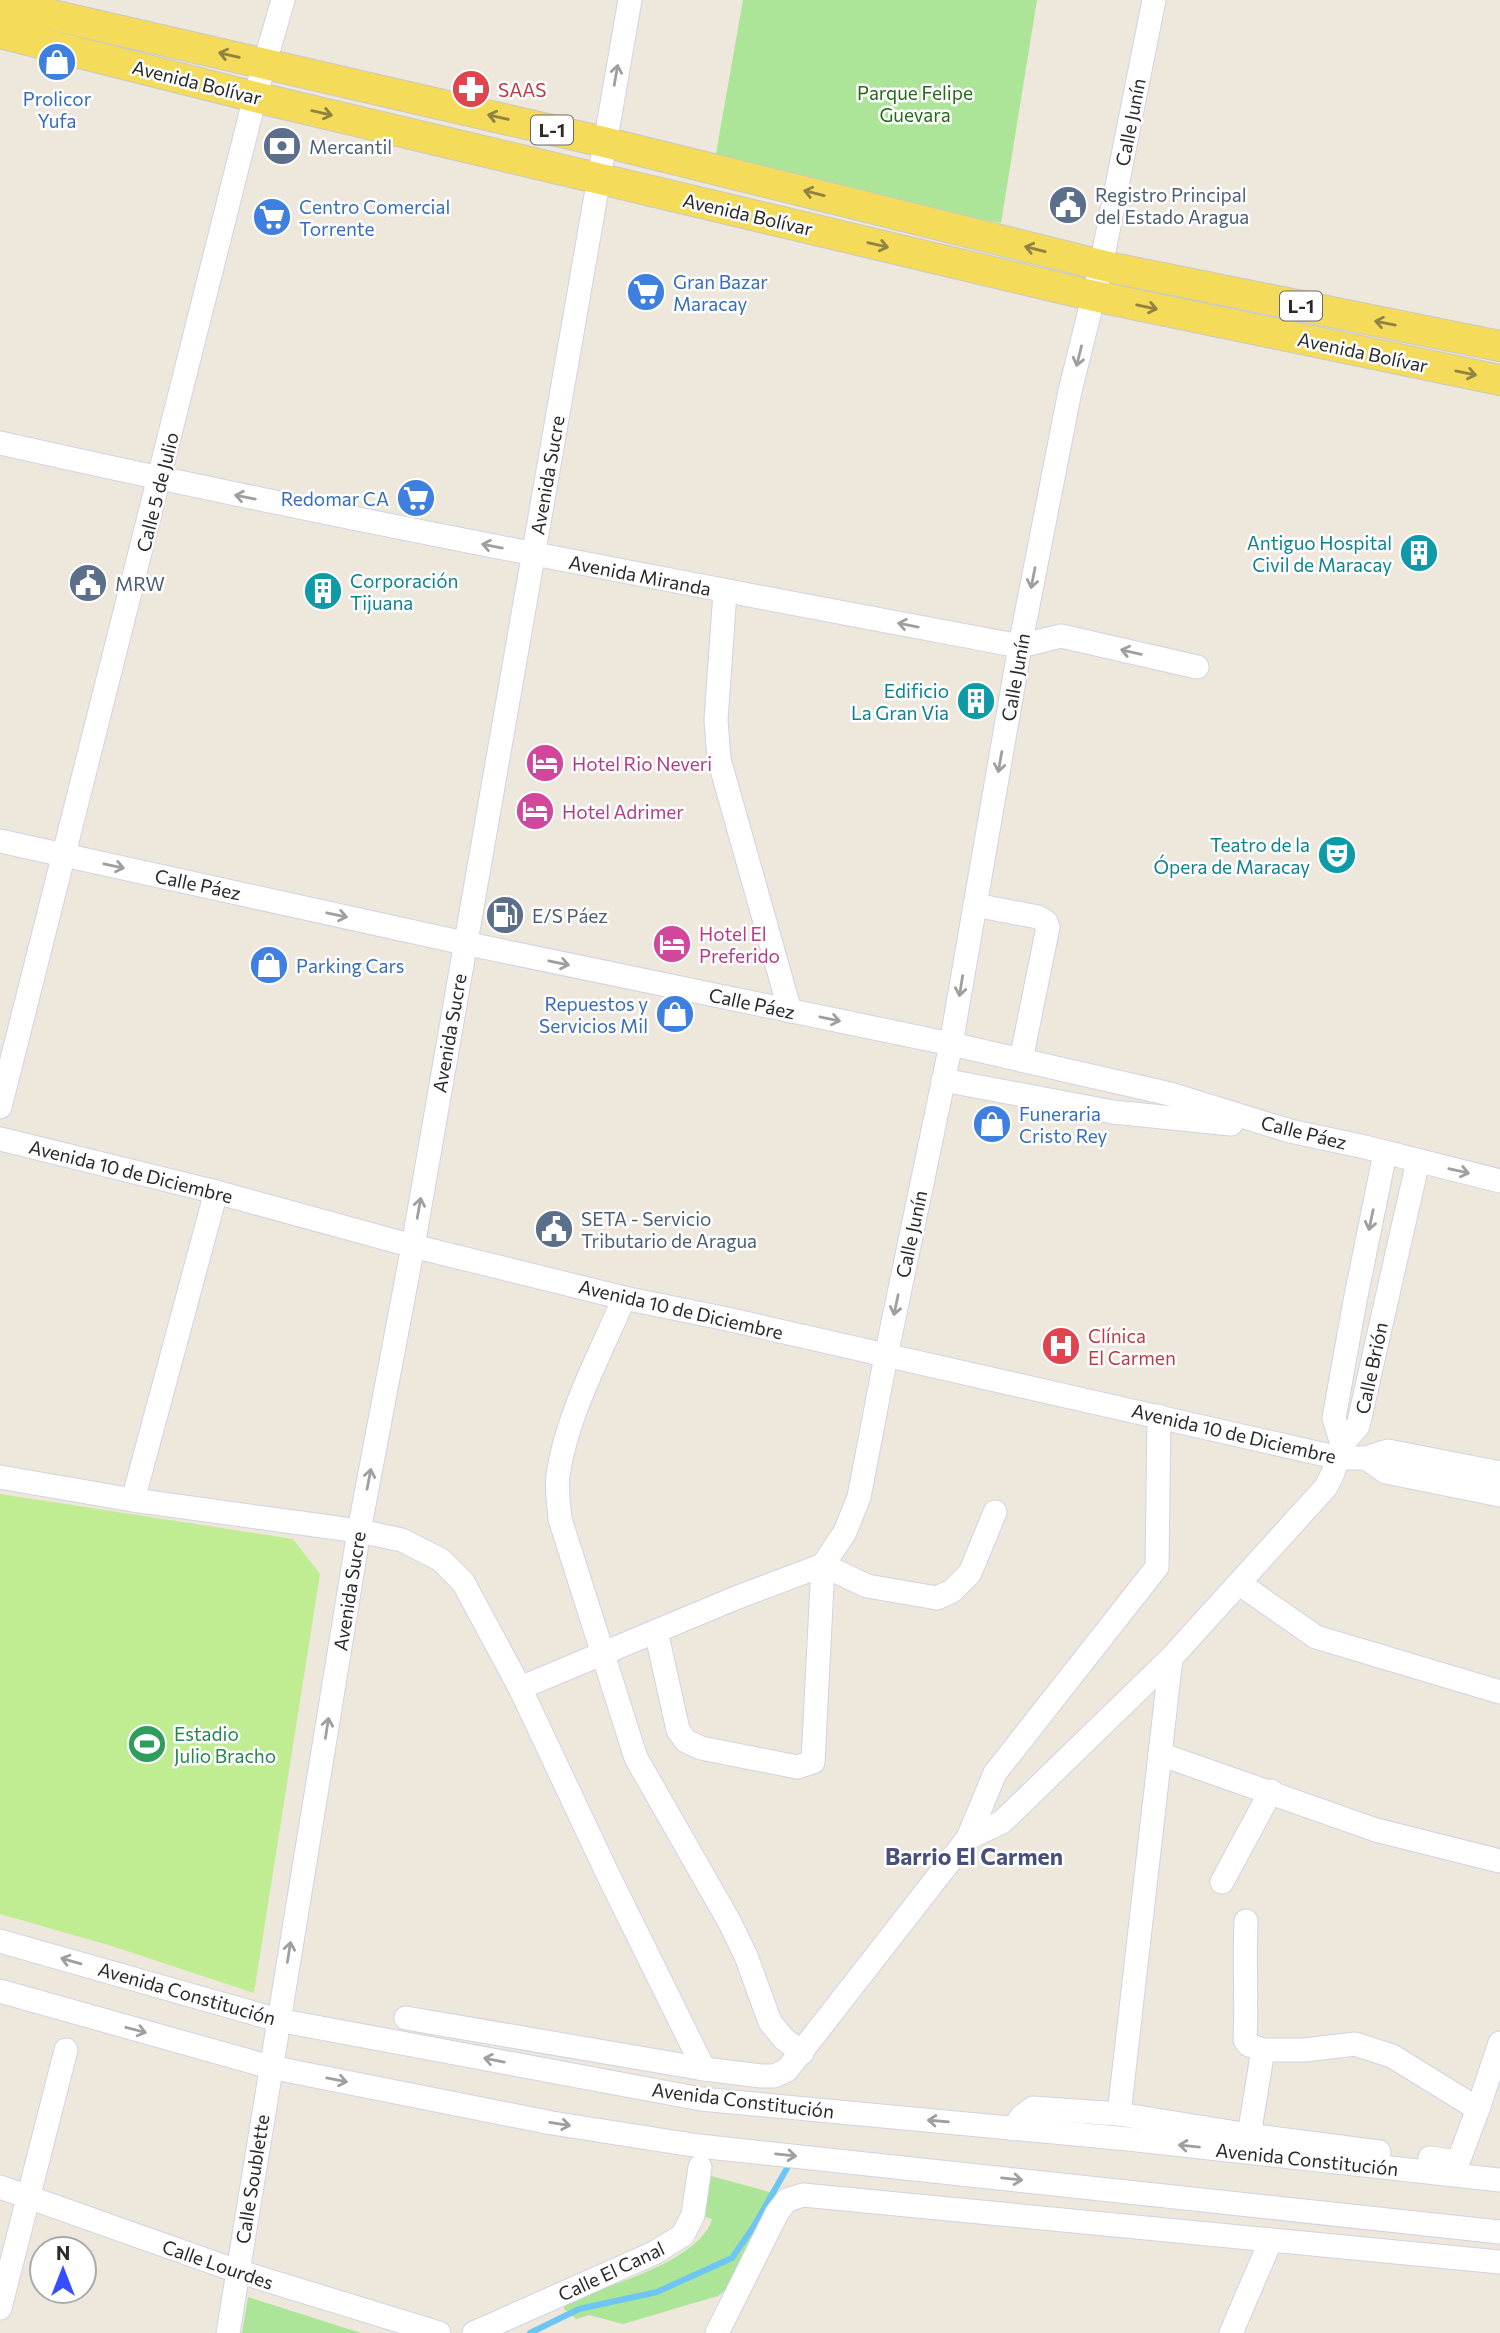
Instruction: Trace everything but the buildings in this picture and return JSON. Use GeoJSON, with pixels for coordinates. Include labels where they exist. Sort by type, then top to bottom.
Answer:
{"type":"FeatureCollection","features":[{"type":"Feature","properties":{"kind":"main road","name":"Avenida Bolívar"},"geometry":{"type":"LineString","coordinates":[[0,3],[604,142],[1101,265],[1500,346]]}},
{"type":"Feature","properties":{"kind":"main road","name":"Avenida Bolívar"},"geometry":{"type":"LineString","coordinates":[[0,33],[256,97],[1094,296],[1500,380]]}},
{"type":"Feature","properties":{"kind":"street","name":"Calle 5 de Julio"},"geometry":{"type":"LineString","coordinates":[[0,1107],[256,97],[283,0]]}},
{"type":"Feature","properties":{"kind":"street","name":"Avenida Sucre"},"geometry":{"type":"LineString","coordinates":[[270,2067],[359,1531],[413,1246],[597,177],[630,0]]}},
{"type":"Feature","properties":{"kind":"street","name":"Calle Junín"},"geometry":{"type":"LineString","coordinates":[[823,1564],[845,1532],[859,1497],[951,1044],[1020,646],[1070,391],[1101,265],[1154,0]]}},
{"type":"Feature","properties":{"kind":"street","name":"Avenida Miranda"},"geometry":{"type":"LineString","coordinates":[[0,443],[160,479],[725,592],[1020,646],[1060,636],[1197,667]]}},
{"type":"Feature","properties":{"kind":"street"},"geometry":{"type":"LineString","coordinates":[[725,592],[716,720],[719,759],[790,1011]]}},
{"type":"Feature","properties":{"kind":"street","name":"Calle Páez"},"geometry":{"type":"LineString","coordinates":[[0,841],[464,943],[951,1044],[1170,1094],[1290,1131],[1500,1181]]}},
{"type":"Feature","properties":{"kind":"street"},"geometry":{"type":"LineString","coordinates":[[975,905],[1038,918],[1046,922],[1048,927],[1021,1060]]}},
{"type":"Feature","properties":{"kind":"street"},"geometry":{"type":"LineString","coordinates":[[943,1080],[1113,1112],[1290,1131]]}},
{"type":"Feature","properties":{"kind":"street","name":"Avenida 10 de Diciembre"},"geometry":{"type":"LineString","coordinates":[[0,1139],[624,1298],[1158,1416],[1340,1451],[1366,1458],[1386,1472],[1500,1495]]}},
{"type":"Feature","properties":{"kind":"street","name":"Calle Brión"},"geometry":{"type":"LineString","coordinates":[[1340,1451],[1334,1418],[1385,1153]]}},
{"type":"Feature","properties":{"kind":"street","name":"Calle Brión"},"geometry":{"type":"LineString","coordinates":[[1340,1451],[1358,1426],[1418,1161]]}},
{"type":"Feature","properties":{"kind":"street"},"geometry":{"type":"LineString","coordinates":[[133,1500],[216,1192]]}},
{"type":"Feature","properties":{"kind":"street"},"geometry":{"type":"LineString","coordinates":[[624,1298],[580,1402],[557,1477],[561,1519],[601,1654],[636,1758],[729,1921],[746,1956],[770,2022],[784,2039],[802,2053]]}},
{"type":"Feature","properties":{"kind":"street"},"geometry":{"type":"LineString","coordinates":[[1355,1301],[1384,1308]]}},
{"type":"Feature","properties":{"kind":"street"},"geometry":{"type":"LineString","coordinates":[[406,2018],[704,2069],[761,2076],[774,2076],[787,2070],[968,1838],[995,1773],[1157,1567],[1158,1416]]}},
{"type":"Feature","properties":{"kind":"street"},"geometry":{"type":"LineString","coordinates":[[968,1838],[1002,1822],[1171,1658],[1326,1487],[1340,1451]]}},
{"type":"Feature","properties":{"kind":"street","name":"Avenida 10 de Diciembre"},"geometry":{"type":"LineString","coordinates":[[1366,1458],[1388,1451],[1500,1473]]}},
{"type":"Feature","properties":{"kind":"street"},"geometry":{"type":"LineString","coordinates":[[0,1477],[133,1500],[402,1539],[441,1560],[463,1582],[520,1688],[704,2069]]}},
{"type":"Feature","properties":{"kind":"street"},"geometry":{"type":"LineString","coordinates":[[520,1688],[823,1564],[866,1586],[937,1598],[952,1591],[970,1573],[995,1512]]}},
{"type":"Feature","properties":{"kind":"street"},"geometry":{"type":"LineString","coordinates":[[656,1631],[678,1730],[687,1741],[701,1748],[797,1767],[813,1762],[823,1564]]}},
{"type":"Feature","properties":{"kind":"street"},"geometry":{"type":"LineString","coordinates":[[1240,1584],[1316,1637],[1500,1692]]}},
{"type":"Feature","properties":{"kind":"street"},"geometry":{"type":"LineString","coordinates":[[1119,2114],[1171,1658]]}},
{"type":"Feature","properties":{"kind":"street"},"geometry":{"type":"LineString","coordinates":[[1160,1754],[1376,1829],[1500,1861]]}},
{"type":"Feature","properties":{"kind":"street"},"geometry":{"type":"LineString","coordinates":[[1222,1882],[1271,1791]]}},
{"type":"Feature","properties":{"kind":"street"},"geometry":{"type":"LineString","coordinates":[[1246,1921],[1245,2040],[1249,2045],[1263,2050],[1305,2050],[1355,2044],[1392,2056],[1478,2109]]}},
{"type":"Feature","properties":{"kind":"street","name":"Avenida Constitución"},"geometry":{"type":"LineString","coordinates":[[0,1941],[278,2020],[701,2099],[1500,2180]]}},
{"type":"Feature","properties":{"kind":"street"},"geometry":{"type":"LineString","coordinates":[[0,1991],[270,2067],[552,2123],[699,2146],[1500,2232]]}},
{"type":"Feature","properties":{"kind":"street"},"geometry":{"type":"LineString","coordinates":[[1013,2129],[1022,2116],[1033,2108],[1119,2114],[1249,2135],[1458,2162],[1500,2043]]}},
{"type":"Feature","properties":{"kind":"street"},"geometry":{"type":"LineString","coordinates":[[0,2308],[66,2050]]}},
{"type":"Feature","properties":{"kind":"street"},"geometry":{"type":"LineString","coordinates":[[1249,2135],[1263,2050]]}},
{"type":"Feature","properties":{"kind":"street","name":"Calle Soublette"},"geometry":{"type":"LineString","coordinates":[[228,2333],[270,2067]]}},
{"type":"Feature","properties":{"kind":"street","name":"Calle El Canal"},"geometry":{"type":"LineString","coordinates":[[474,2333],[654,2253],[683,2235],[694,2215],[700,2167]]}},
{"type":"Feature","properties":{"kind":"street","name":"Calle Lourdes"},"geometry":{"type":"LineString","coordinates":[[0,2187],[237,2272],[439,2333]]}},
{"type":"Feature","properties":{"kind":"street"},"geometry":{"type":"LineString","coordinates":[[717,2333],[777,2213],[787,2200],[803,2195],[1500,2262]]}},
{"type":"Feature","properties":{"kind":"street"},"geometry":{"type":"LineString","coordinates":[[1231,2333],[1271,2240]]}},
{"type":"Feature","properties":{"kind":"green space","name":"Parque Felipe Guevara"},"geometry":{"type":"Polygon","coordinates":[[[743,0],[1037,0],[1001,223],[887,202],[715,159],[743,0]]]}},
{"type":"Feature","properties":{"kind":"green space","name":"Estadio Julio Bracho"},"geometry":{"type":"Polygon","coordinates":[[[0,1494],[293,1539],[320,1574],[254,1993],[115,1947],[0,1914],[0,1494]]]}},
{"type":"Feature","properties":{"kind":"green space"},"geometry":{"type":"Polygon","coordinates":[[[711,2176],[784,2196],[737,2281],[718,2296],[623,2324],[589,2315],[576,2319],[564,2309],[564,2302],[625,2281],[690,2248],[704,2234],[712,2219],[700,2215],[711,2176]]]}},
{"type":"Feature","properties":{"kind":"green space"},"geometry":{"type":"Polygon","coordinates":[[[248,2297],[361,2333],[242,2333],[248,2297]]]}},
{"type":"Feature","properties":{"kind":"waterway"},"geometry":{"type":"LineString","coordinates":[[530,2333],[579,2309],[657,2292],[732,2258],[754,2226],[790,2163]]}},
{"type":"Feature","properties":{"kind":"place","name":"Prolicor Yufa"},"geometry":{"type":"Point","coordinates":[57,62]}},
{"type":"Feature","properties":{"kind":"place","name":"SAAS"},"geometry":{"type":"Point","coordinates":[471,89]}},
{"type":"Feature","properties":{"kind":"place","name":"Mercantil"},"geometry":{"type":"Point","coordinates":[282,146]}},
{"type":"Feature","properties":{"kind":"place","name":"Registro Principal del Estado Aragua"},"geometry":{"type":"Point","coordinates":[1068,205]}},
{"type":"Feature","properties":{"kind":"place","name":"Centro Comercial Torrente"},"geometry":{"type":"Point","coordinates":[272,217]}},
{"type":"Feature","properties":{"kind":"place","name":"Gran Bazar Maracay"},"geometry":{"type":"Point","coordinates":[646,292]}},
{"type":"Feature","properties":{"kind":"place","name":"Redomar CA"},"geometry":{"type":"Point","coordinates":[416,498]}},
{"type":"Feature","properties":{"kind":"place","name":"Antiguo Hospital Civil de Maracay"},"geometry":{"type":"Point","coordinates":[1419,553]}},
{"type":"Feature","properties":{"kind":"place","name":"MRW"},"geometry":{"type":"Point","coordinates":[88,583]}},
{"type":"Feature","properties":{"kind":"place","name":"Corporación Tijuana"},"geometry":{"type":"Point","coordinates":[323,591]}},
{"type":"Feature","properties":{"kind":"place","name":"Edificio La Gran Via"},"geometry":{"type":"Point","coordinates":[976,701]}},
{"type":"Feature","properties":{"kind":"place","name":"Hotel Rio Neveri"},"geometry":{"type":"Point","coordinates":[545,763]}},
{"type":"Feature","properties":{"kind":"place","name":"Hotel Adrimer"},"geometry":{"type":"Point","coordinates":[535,811]}},
{"type":"Feature","properties":{"kind":"place","name":"Teatro de la Ópera de Maracay"},"geometry":{"type":"Point","coordinates":[1337,855]}},
{"type":"Feature","properties":{"kind":"place","name":"E/S Páez"},"geometry":{"type":"Point","coordinates":[505,915]}},
{"type":"Feature","properties":{"kind":"place","name":"Hotel El Preferido"},"geometry":{"type":"Point","coordinates":[672,944]}},
{"type":"Feature","properties":{"kind":"place","name":"Parking Cars"},"geometry":{"type":"Point","coordinates":[269,965]}},
{"type":"Feature","properties":{"kind":"place","name":"Repuestos y Servicios Mil"},"geometry":{"type":"Point","coordinates":[675,1014]}},
{"type":"Feature","properties":{"kind":"place","name":"Funeraria Cristo Rey"},"geometry":{"type":"Point","coordinates":[992,1124]}},
{"type":"Feature","properties":{"kind":"place","name":"SETA - Servicio Tributario de Aragua"},"geometry":{"type":"Point","coordinates":[554,1229]}},
{"type":"Feature","properties":{"kind":"place","name":"Clínica El Carmen"},"geometry":{"type":"Point","coordinates":[1061,1346]}},
{"type":"Feature","properties":{"kind":"place","name":"Estadio Julio Bracho"},"geometry":{"type":"Point","coordinates":[147,1744]}},
{"type":"Feature","properties":{"kind":"district","name":"Barrio El Carmen"},"geometry":{"type":"Point","coordinates":[974,1856]}}]}
